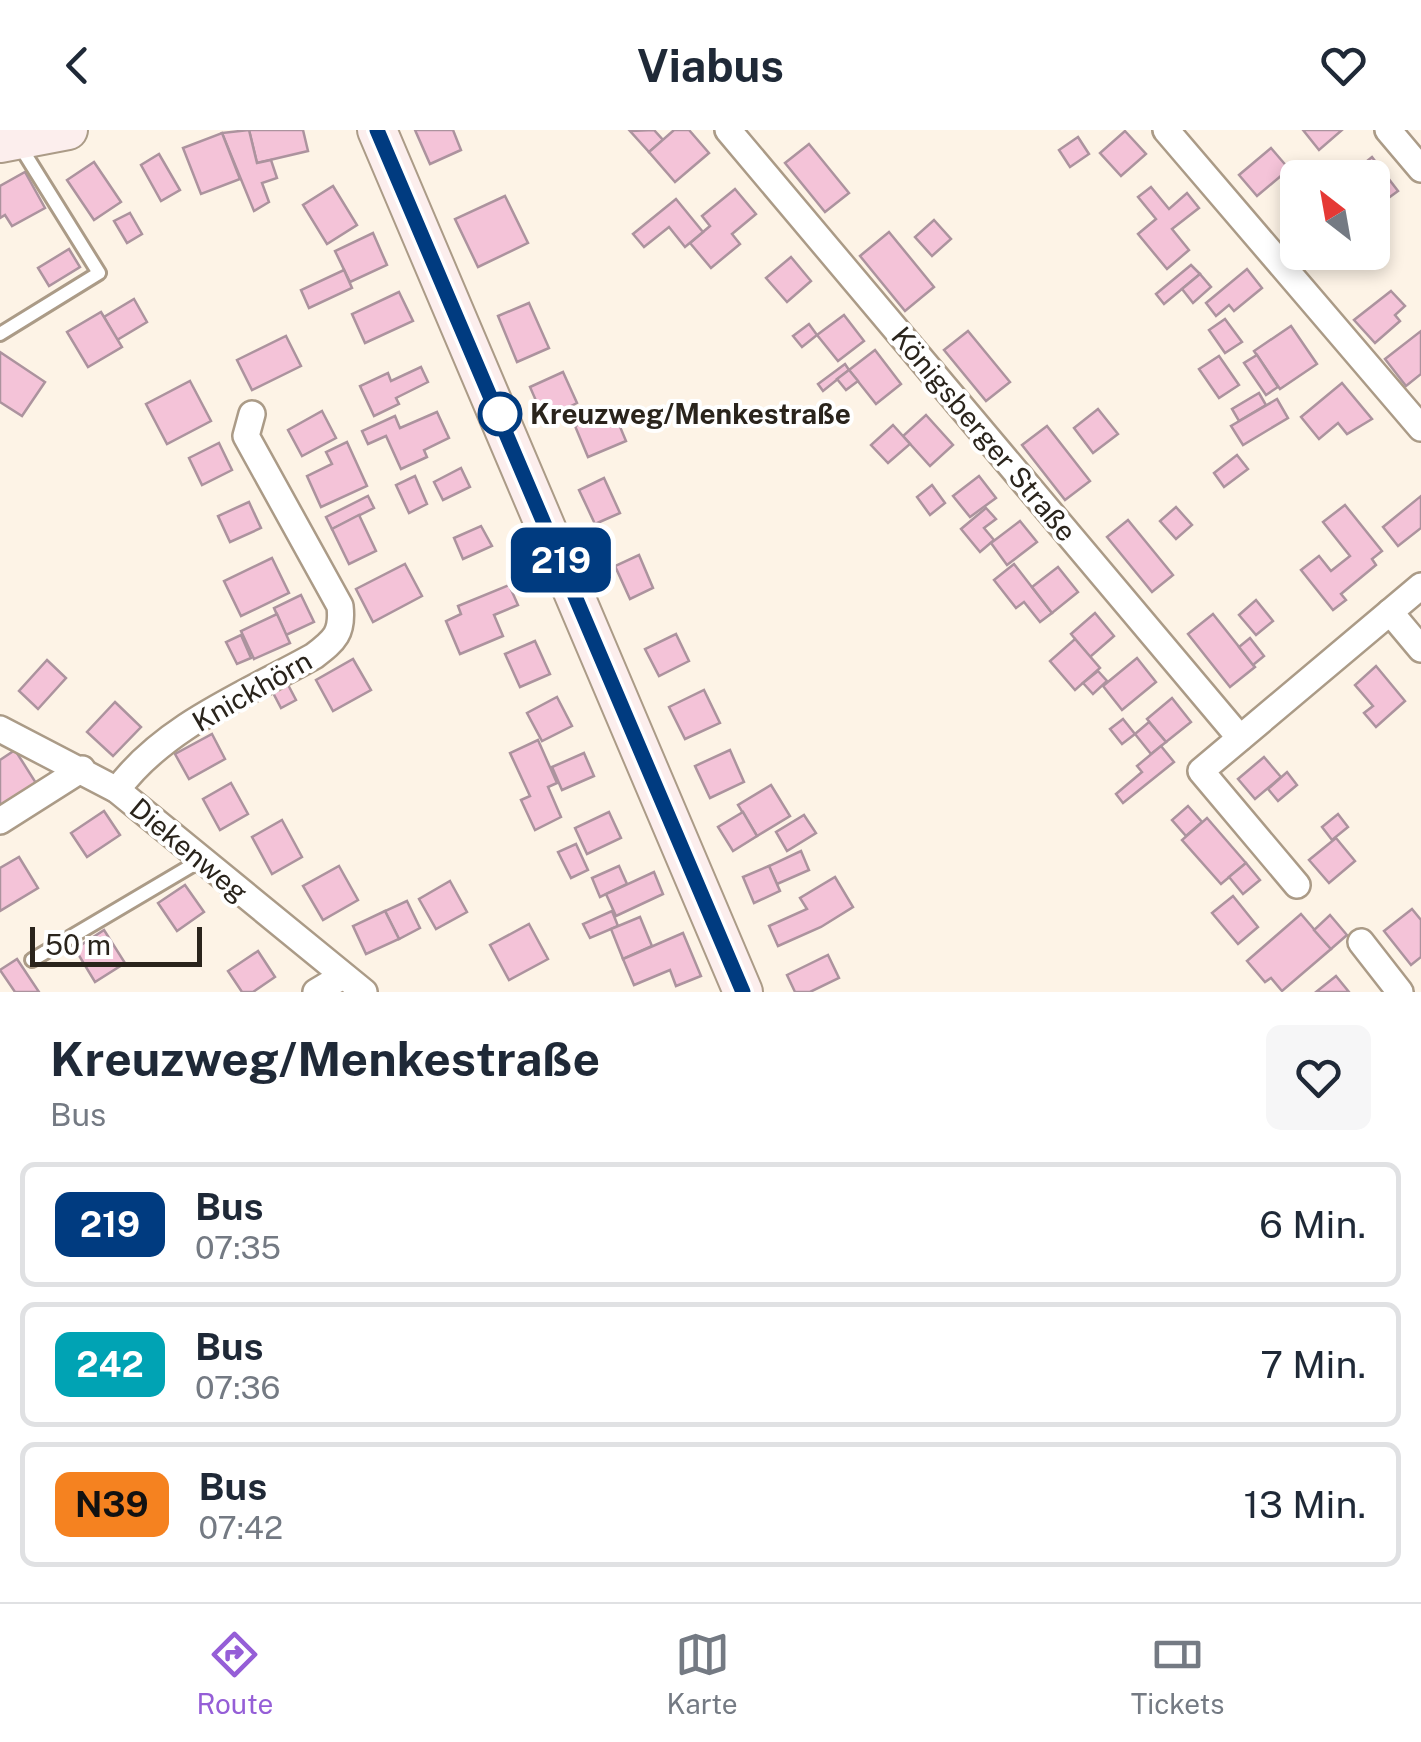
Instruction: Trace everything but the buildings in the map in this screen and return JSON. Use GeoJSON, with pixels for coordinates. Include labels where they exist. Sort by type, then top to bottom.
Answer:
{"type":"FeatureCollection","features":[{"type":"Feature","properties":{"kind":"street"},"geometry":{"type":"LineString","coordinates":[[8,141],[68,130]]}},
{"type":"Feature","properties":{"kind":"street"},"geometry":{"type":"LineString","coordinates":[[377,130],[743,992]]}},
{"type":"Feature","properties":{"kind":"street","name":"Königsberger Straße"},"geometry":{"type":"LineString","coordinates":[[728,130],[1240,738]]}},
{"type":"Feature","properties":{"kind":"street"},"geometry":{"type":"LineString","coordinates":[[1166,130],[1421,428]]}},
{"type":"Feature","properties":{"kind":"street"},"geometry":{"type":"LineString","coordinates":[[1388,130],[1421,169]]}},
{"type":"Feature","properties":{"kind":"street","name":"Knickhörn"},"geometry":{"type":"LineString","coordinates":[[116,790],[159,743],[314,656],[336,640],[342,625],[340,606],[246,436],[252,414]]}},
{"type":"Feature","properties":{"kind":"street"},"geometry":{"type":"LineString","coordinates":[[1297,886],[1200,771],[1421,586]]}},
{"type":"Feature","properties":{"kind":"street"},"geometry":{"type":"LineString","coordinates":[[1390,612],[1421,649]]}},
{"type":"Feature","properties":{"kind":"street","name":"Diekenweg"},"geometry":{"type":"LineString","coordinates":[[0,729],[116,790],[364,992]]}},
{"type":"Feature","properties":{"kind":"street"},"geometry":{"type":"LineString","coordinates":[[0,822],[82,770]]}},
{"type":"Feature","properties":{"kind":"street"},"geometry":{"type":"LineString","coordinates":[[1361,942],[1400,992]]}},
{"type":"Feature","properties":{"kind":"street"},"geometry":{"type":"LineString","coordinates":[[316,992],[341,976]]}},
{"type":"Feature","properties":{"kind":"lane"},"geometry":{"type":"LineString","coordinates":[[0,334],[99,273],[8,141]]}},
{"type":"Feature","properties":{"kind":"lane"},"geometry":{"type":"LineString","coordinates":[[32,960],[201,860]]}},
{"type":"Feature","properties":{"kind":"bus line","name":"219"},"geometry":{"type":"LineString","coordinates":[[377,130],[743,992]]}},
{"type":"Feature","properties":{"kind":"place","name":"Kreuzweg/Menkestraße"},"geometry":{"type":"Point","coordinates":[500,414]}}]}
